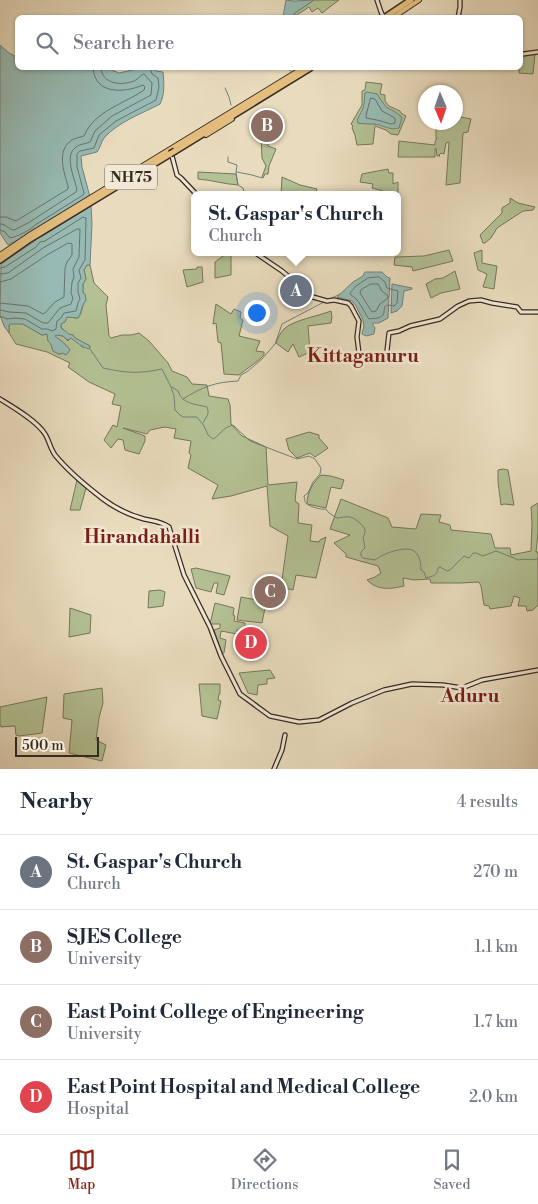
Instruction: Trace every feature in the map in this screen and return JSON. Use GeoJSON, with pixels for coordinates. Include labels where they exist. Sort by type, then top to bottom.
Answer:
{"type":"FeatureCollection","features":[{"type":"Feature","properties":{"kind":"highway"},"geometry":{"type":"LineString","coordinates":[[388,15],[411,0]]}},
{"type":"Feature","properties":{"kind":"highway","name":"NH75"},"geometry":{"type":"LineString","coordinates":[[0,259],[302,70]]}},
{"type":"Feature","properties":{"kind":"highway","name":"NH75"},"geometry":{"type":"LineString","coordinates":[[231,115],[307,70]]}},
{"type":"Feature","properties":{"kind":"highway","name":"NH75"},"geometry":{"type":"LineString","coordinates":[[40,233],[82,204],[93,201]]}},
{"type":"Feature","properties":{"kind":"main road"},"geometry":{"type":"LineString","coordinates":[[377,0],[384,15]]}},
{"type":"Feature","properties":{"kind":"main road"},"geometry":{"type":"LineString","coordinates":[[389,15],[419,0]]}},
{"type":"Feature","properties":{"kind":"main road"},"geometry":{"type":"LineString","coordinates":[[459,15],[460,0]]}},
{"type":"Feature","properties":{"kind":"main road"},"geometry":{"type":"LineString","coordinates":[[523,54],[538,52]]}},
{"type":"Feature","properties":{"kind":"main road"},"geometry":{"type":"LineString","coordinates":[[93,201],[173,155],[311,70]]}},
{"type":"Feature","properties":{"kind":"main road"},"geometry":{"type":"LineString","coordinates":[[82,204],[292,76]]}},
{"type":"Feature","properties":{"kind":"main road"},"geometry":{"type":"LineString","coordinates":[[170,149],[177,175],[193,191]]}},
{"type":"Feature","properties":{"kind":"main road"},"geometry":{"type":"LineString","coordinates":[[260,256],[313,298],[348,303],[359,321],[357,336],[359,353]]}},
{"type":"Feature","properties":{"kind":"main road"},"geometry":{"type":"LineString","coordinates":[[387,351],[389,332],[399,331],[410,326],[440,319],[458,306],[469,301],[481,300],[517,307],[521,312],[538,312]]}},
{"type":"Feature","properties":{"kind":"main road"},"geometry":{"type":"LineString","coordinates":[[0,399],[37,425],[45,433],[53,452],[61,462],[105,500],[124,512],[164,523],[169,527],[184,575],[240,694],[270,716],[305,722],[318,720],[384,690],[412,684],[462,688],[482,680],[538,670]]}},
{"type":"Feature","properties":{"kind":"main road"},"geometry":{"type":"LineString","coordinates":[[274,769],[282,750],[285,735]]}},
{"type":"Feature","properties":{"kind":"green space"},"geometry":{"type":"Polygon","coordinates":[[[314,0],[339,0],[322,13],[318,8],[312,12],[309,7],[297,15],[294,15],[314,0]]]}},
{"type":"Feature","properties":{"kind":"green space"},"geometry":{"type":"Polygon","coordinates":[[[535,54],[533,74],[519,73],[519,70],[523,70],[523,55],[535,54]]]}},
{"type":"Feature","properties":{"kind":"green space"},"geometry":{"type":"Polygon","coordinates":[[[366,82],[382,84],[380,94],[385,95],[385,101],[389,106],[406,116],[398,135],[391,134],[375,126],[373,144],[357,145],[351,124],[362,105],[362,91],[365,90],[366,82]],[[365,93],[364,109],[358,123],[376,124],[395,112],[385,107],[377,94],[365,93]]]}},
{"type":"Feature","properties":{"kind":"green space"},"geometry":{"type":"Polygon","coordinates":[[[463,117],[471,119],[468,132],[463,133],[460,183],[446,185],[449,142],[446,143],[444,154],[441,153],[440,156],[437,156],[436,148],[435,157],[398,157],[399,141],[435,145],[436,130],[463,130],[463,117]]]}},
{"type":"Feature","properties":{"kind":"green space"},"geometry":{"type":"Polygon","coordinates":[[[261,139],[268,141],[268,146],[276,149],[268,174],[265,174],[263,178],[266,166],[262,158],[261,139]]]}},
{"type":"Feature","properties":{"kind":"green space"},"geometry":{"type":"Polygon","coordinates":[[[388,169],[389,173],[393,173],[393,184],[398,182],[398,191],[383,191],[372,188],[373,184],[360,182],[362,174],[388,169]]]}},
{"type":"Feature","properties":{"kind":"green space"},"geometry":{"type":"Polygon","coordinates":[[[198,172],[236,174],[238,185],[198,179],[198,172]]]}},
{"type":"Feature","properties":{"kind":"green space"},"geometry":{"type":"Polygon","coordinates":[[[282,177],[300,185],[317,189],[316,191],[281,191],[282,177]]]}},
{"type":"Feature","properties":{"kind":"green space"},"geometry":{"type":"Polygon","coordinates":[[[510,198],[518,203],[535,207],[533,210],[523,211],[497,228],[491,238],[483,243],[480,235],[502,213],[502,208],[510,203],[510,198]]]}},
{"type":"Feature","properties":{"kind":"green space"},"geometry":{"type":"Polygon","coordinates":[[[449,250],[453,261],[413,271],[412,267],[394,265],[395,257],[424,256],[449,250]]]}},
{"type":"Feature","properties":{"kind":"green space"},"geometry":{"type":"Polygon","coordinates":[[[482,250],[482,263],[497,266],[494,289],[483,287],[487,274],[478,270],[474,253],[482,250]]]}},
{"type":"Feature","properties":{"kind":"green space"},"geometry":{"type":"Polygon","coordinates":[[[223,256],[231,256],[231,275],[215,278],[215,262],[223,256]]]}},
{"type":"Feature","properties":{"kind":"green space"},"geometry":{"type":"Polygon","coordinates":[[[87,265],[90,265],[94,283],[108,297],[106,305],[109,336],[111,338],[139,333],[149,341],[168,363],[172,371],[187,377],[192,384],[207,385],[209,396],[228,399],[231,424],[242,436],[266,447],[268,485],[297,482],[295,501],[299,504],[298,523],[312,525],[310,541],[319,542],[326,537],[316,578],[296,575],[293,590],[281,587],[288,536],[270,526],[267,486],[212,499],[218,485],[188,468],[191,455],[189,453],[191,441],[174,438],[176,429],[165,427],[150,430],[147,434],[123,428],[145,436],[145,441],[139,454],[125,450],[123,440],[118,439],[111,448],[104,440],[113,425],[117,427],[121,406],[112,404],[115,394],[89,382],[68,367],[70,363],[47,352],[16,344],[9,333],[9,325],[11,323],[23,324],[42,335],[47,334],[53,351],[59,354],[63,353],[66,355],[70,350],[54,336],[56,335],[63,336],[68,341],[71,338],[82,347],[90,348],[90,346],[73,335],[69,335],[61,327],[61,323],[65,322],[67,317],[78,318],[81,314],[86,300],[83,293],[83,284],[86,279],[84,270],[87,265]]]}},
{"type":"Feature","properties":{"kind":"green space"},"geometry":{"type":"Polygon","coordinates":[[[197,267],[202,267],[203,282],[187,287],[183,270],[197,269],[197,267]]]}},
{"type":"Feature","properties":{"kind":"green space"},"geometry":{"type":"Polygon","coordinates":[[[455,271],[460,289],[441,293],[431,298],[426,284],[455,271]]]}},
{"type":"Feature","properties":{"kind":"green space"},"geometry":{"type":"Polygon","coordinates":[[[216,304],[231,314],[234,309],[241,312],[240,318],[243,320],[239,336],[260,341],[256,351],[264,352],[260,359],[239,375],[224,374],[221,343],[218,342],[216,323],[213,324],[216,304]]]}},
{"type":"Feature","properties":{"kind":"green space"},"geometry":{"type":"Polygon","coordinates":[[[331,311],[331,323],[308,326],[310,352],[299,357],[293,344],[288,352],[276,343],[281,332],[288,326],[331,311]]]}},
{"type":"Feature","properties":{"kind":"green space"},"geometry":{"type":"Polygon","coordinates":[[[309,432],[319,435],[319,438],[328,448],[315,457],[310,453],[297,458],[289,450],[286,439],[309,432]]]}},
{"type":"Feature","properties":{"kind":"green space"},"geometry":{"type":"Polygon","coordinates":[[[498,470],[508,470],[514,505],[501,505],[498,470]]]}},
{"type":"Feature","properties":{"kind":"green space"},"geometry":{"type":"Polygon","coordinates":[[[321,475],[344,480],[341,489],[331,487],[326,508],[307,504],[311,488],[321,475]]]}},
{"type":"Feature","properties":{"kind":"green space"},"geometry":{"type":"Polygon","coordinates":[[[77,480],[86,488],[80,510],[70,510],[77,480]]]}},
{"type":"Feature","properties":{"kind":"green space"},"geometry":{"type":"Polygon","coordinates":[[[341,499],[388,518],[392,527],[416,529],[421,514],[441,515],[439,522],[450,525],[451,530],[491,534],[495,548],[510,548],[511,555],[531,551],[531,507],[538,503],[536,552],[538,552],[538,605],[533,610],[527,611],[526,606],[518,606],[520,598],[514,596],[511,606],[490,609],[489,606],[484,605],[479,582],[431,583],[430,579],[414,580],[403,578],[404,586],[380,588],[371,584],[367,580],[381,573],[378,566],[346,557],[346,554],[334,543],[350,535],[330,529],[341,499]]]}},
{"type":"Feature","properties":{"kind":"green space"},"geometry":{"type":"Polygon","coordinates":[[[196,568],[230,576],[224,595],[216,593],[218,583],[214,583],[211,592],[196,588],[191,569],[196,568]]]}},
{"type":"Feature","properties":{"kind":"green space"},"geometry":{"type":"Polygon","coordinates":[[[160,590],[165,592],[163,606],[148,608],[149,591],[160,590]]]}},
{"type":"Feature","properties":{"kind":"green space"},"geometry":{"type":"Polygon","coordinates":[[[241,597],[266,602],[262,623],[237,620],[241,597]]]}},
{"type":"Feature","properties":{"kind":"green space"},"geometry":{"type":"Polygon","coordinates":[[[215,603],[234,608],[234,621],[245,623],[245,630],[237,630],[237,634],[221,631],[220,638],[226,640],[224,653],[222,654],[214,630],[220,628],[220,624],[210,624],[215,603]]]}},
{"type":"Feature","properties":{"kind":"green space"},"geometry":{"type":"Polygon","coordinates":[[[70,608],[91,615],[90,633],[69,637],[70,608]]]}},
{"type":"Feature","properties":{"kind":"green space"},"geometry":{"type":"Polygon","coordinates":[[[270,670],[275,678],[267,679],[267,684],[258,685],[257,695],[248,693],[239,673],[270,670]]]}},
{"type":"Feature","properties":{"kind":"green space"},"geometry":{"type":"Polygon","coordinates":[[[199,684],[220,684],[218,700],[221,701],[217,719],[202,716],[199,684]]]}},
{"type":"Feature","properties":{"kind":"green space"},"geometry":{"type":"Polygon","coordinates":[[[102,688],[103,703],[96,740],[106,745],[102,761],[69,753],[72,720],[63,718],[64,694],[102,688]]]}},
{"type":"Feature","properties":{"kind":"green space"},"geometry":{"type":"Polygon","coordinates":[[[47,697],[42,733],[19,736],[16,735],[15,726],[1,727],[0,707],[47,697]]]}},
{"type":"Feature","properties":{"kind":"water"},"geometry":{"type":"Polygon","coordinates":[[[286,0],[314,0],[294,15],[283,15],[286,0]]]}},
{"type":"Feature","properties":{"kind":"water"},"geometry":{"type":"Polygon","coordinates":[[[0,45],[15,56],[15,70],[112,70],[119,73],[132,70],[155,70],[163,72],[164,84],[160,104],[116,127],[104,138],[97,152],[81,156],[90,197],[37,230],[41,237],[91,206],[90,265],[87,265],[84,270],[86,279],[83,284],[83,293],[86,300],[78,318],[67,317],[65,322],[61,324],[61,328],[90,346],[89,349],[71,338],[68,340],[63,336],[56,335],[70,350],[66,355],[63,353],[59,354],[53,351],[47,334],[42,335],[23,324],[9,325],[9,333],[0,315],[1,264],[36,240],[31,233],[8,245],[0,233],[0,45]]]}},
{"type":"Feature","properties":{"kind":"water"},"geometry":{"type":"Polygon","coordinates":[[[365,93],[377,94],[386,107],[402,117],[399,128],[393,129],[375,124],[358,123],[357,120],[363,107],[365,93]]]}},
{"type":"Feature","properties":{"kind":"water"},"geometry":{"type":"Polygon","coordinates":[[[365,272],[382,272],[390,278],[388,318],[379,323],[373,323],[375,328],[374,334],[366,336],[362,334],[363,320],[356,306],[352,301],[337,297],[353,282],[363,276],[365,272]]]}},
{"type":"Feature","properties":{"kind":"water"},"geometry":{"type":"Polygon","coordinates":[[[392,284],[412,289],[404,291],[402,306],[397,311],[391,313],[392,284]]]}},
{"type":"Feature","properties":{"kind":"waterway"},"geometry":{"type":"LineString","coordinates":[[225,88],[231,105]]}},
{"type":"Feature","properties":{"kind":"waterway"},"geometry":{"type":"LineString","coordinates":[[228,157],[228,162],[237,165],[238,185],[244,191]]}},
{"type":"Feature","properties":{"kind":"waterway"},"geometry":{"type":"LineString","coordinates":[[237,172],[262,178]]}},
{"type":"Feature","properties":{"kind":"waterway"},"geometry":{"type":"LineString","coordinates":[[330,299],[340,294]]}},
{"type":"Feature","properties":{"kind":"waterway"},"geometry":{"type":"LineString","coordinates":[[183,399],[209,386],[238,381],[241,375],[262,359],[275,344],[282,324],[324,302]]}},
{"type":"Feature","properties":{"kind":"waterway"},"geometry":{"type":"LineString","coordinates":[[90,349],[103,368],[132,372],[162,369],[174,396],[175,410],[183,417],[197,417],[208,435],[213,439],[226,428],[233,425],[250,441],[297,459],[309,456],[315,459],[321,468],[320,474],[304,496],[305,502],[313,507],[326,509],[337,518],[350,517],[360,523],[365,531],[363,537],[365,548],[361,552],[363,558],[375,560],[394,551],[410,549],[418,555],[421,570],[426,578],[437,573],[440,567],[447,571],[450,570],[464,556],[469,558],[473,553],[483,556],[496,551],[518,560],[538,559]]}},
{"type":"Feature","properties":{"kind":"waterway"},"geometry":{"type":"LineString","coordinates":[[172,387],[186,401],[207,407],[208,414],[203,423]]}},
{"type":"Feature","properties":{"kind":"place","name":"SJES College"},"geometry":{"type":"Point","coordinates":[267,126]}},
{"type":"Feature","properties":{"kind":"place","name":"St. Gaspar's Church"},"geometry":{"type":"Point","coordinates":[296,291]}},
{"type":"Feature","properties":{"kind":"place","name":"East Point College of Engineering"},"geometry":{"type":"Point","coordinates":[270,592]}},
{"type":"Feature","properties":{"kind":"place","name":"East Point Hospital and Medical College"},"geometry":{"type":"Point","coordinates":[251,643]}},
{"type":"Feature","properties":{"kind":"district","name":"Kittaganuru"},"geometry":{"type":"Point","coordinates":[363,356]}},
{"type":"Feature","properties":{"kind":"district","name":"Hirandahalli"},"geometry":{"type":"Point","coordinates":[142,537]}},
{"type":"Feature","properties":{"kind":"district","name":"Aduru"},"geometry":{"type":"Point","coordinates":[470,696]}}]}
